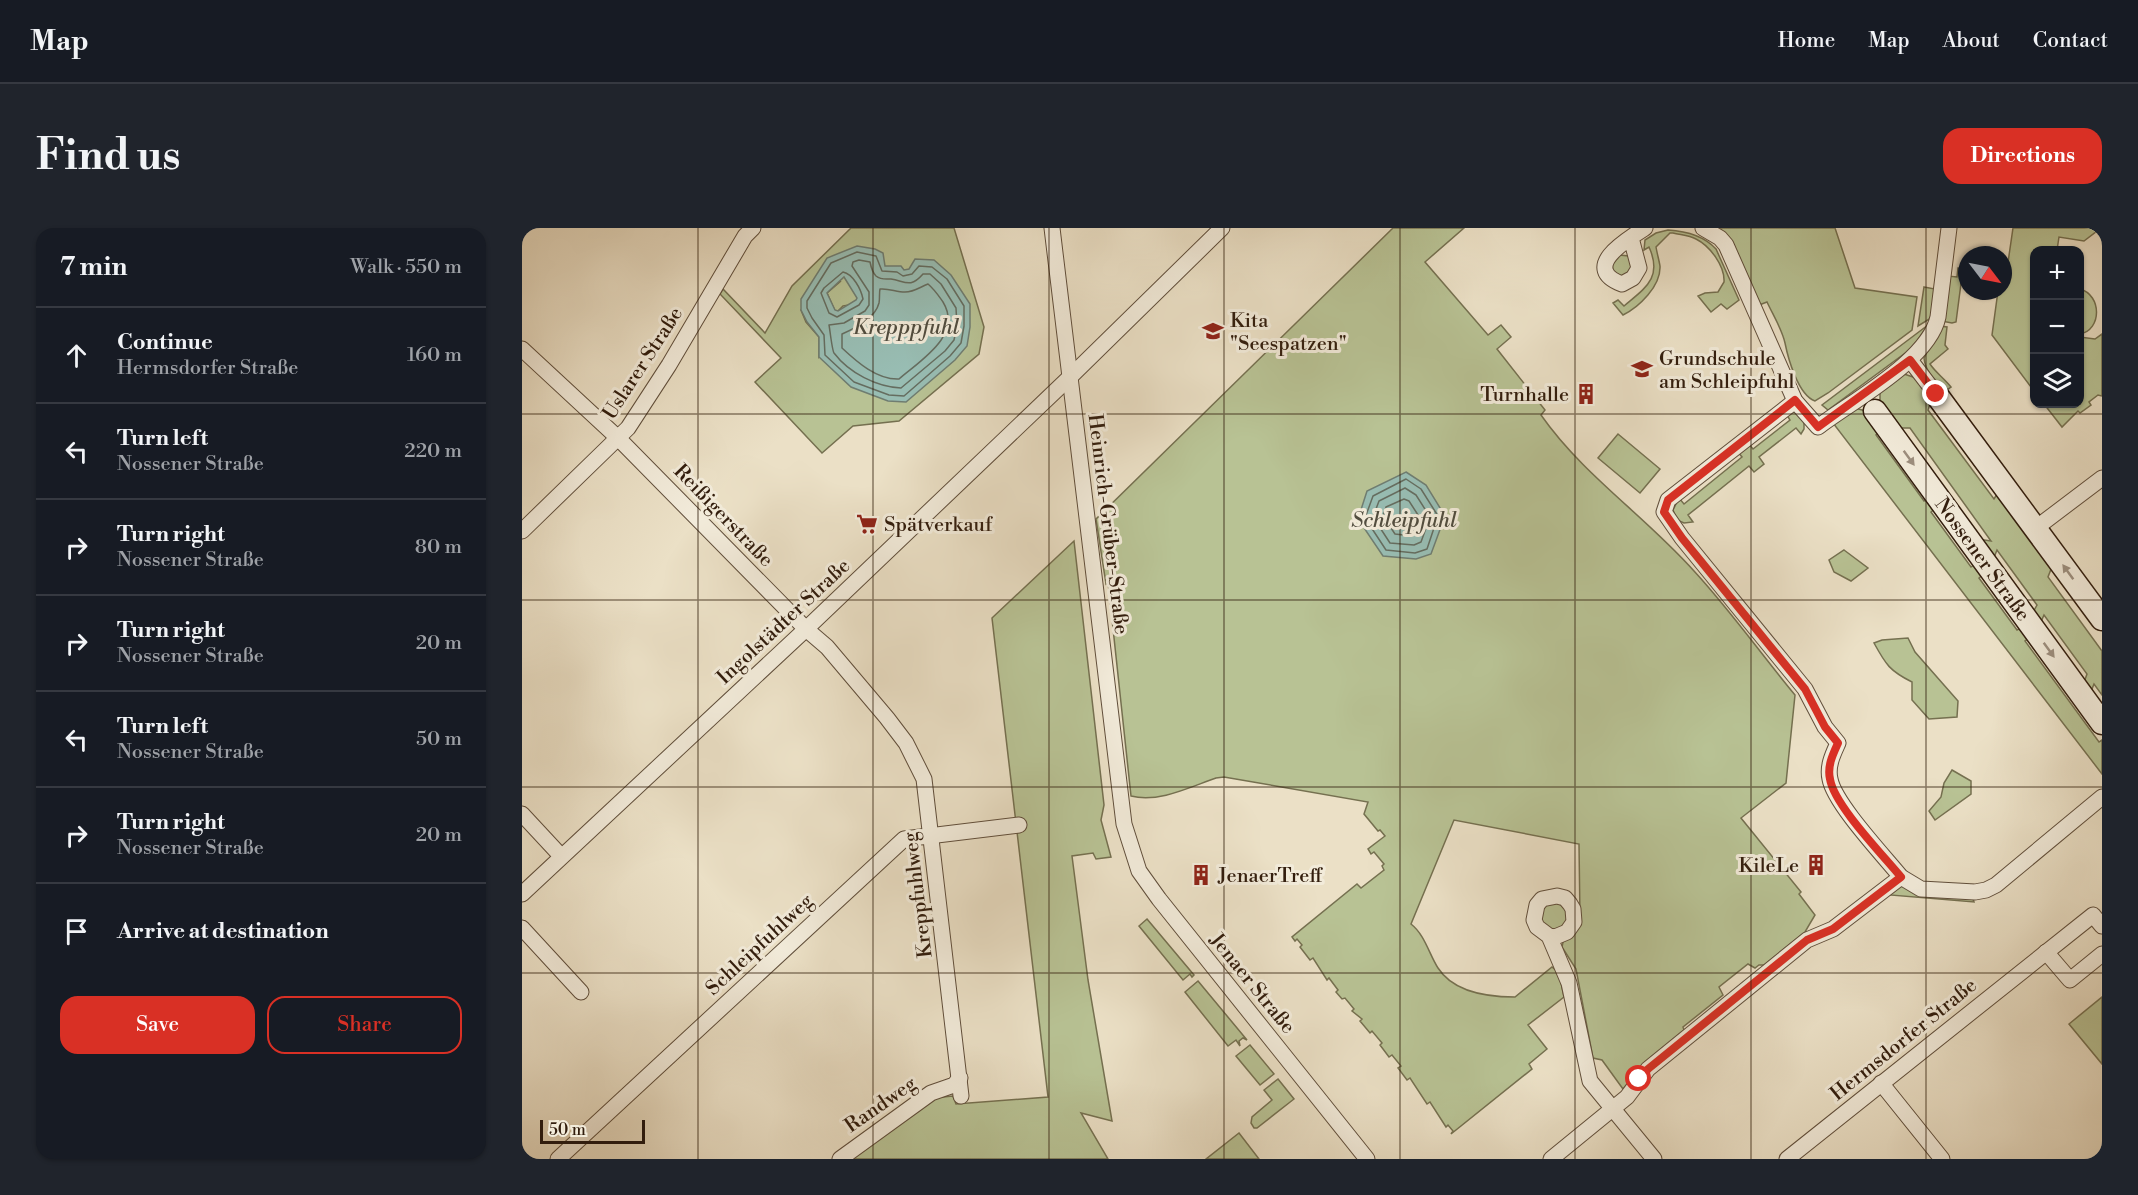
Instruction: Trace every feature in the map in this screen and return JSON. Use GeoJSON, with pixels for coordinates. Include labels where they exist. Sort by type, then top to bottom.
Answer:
{"type":"FeatureCollection","features":[{"type":"Feature","properties":{"kind":"street","name":"Uslarer Straße"},"geometry":{"type":"LineString","coordinates":[[522,531],[628,428],[669,365],[745,236],[753,228]]}},
{"type":"Feature","properties":{"kind":"street","name":"Heinrich-Grüber-Straße"},"geometry":{"type":"LineString","coordinates":[[1052,228],[1124,824]]}},
{"type":"Feature","properties":{"kind":"street","name":"Ingolstädter Straße"},"geometry":{"type":"LineString","coordinates":[[522,894],[806,629],[1222,228]]}},
{"type":"Feature","properties":{"kind":"street"},"geometry":{"type":"LineString","coordinates":[[1631,238],[1645,228]]}},
{"type":"Feature","properties":{"kind":"street"},"geometry":{"type":"LineString","coordinates":[[1703,228],[1726,245],[1795,400],[1818,427],[1869,403],[1927,341],[1936,324],[1949,228]]}},
{"type":"Feature","properties":{"kind":"street","name":"Reißigerstraße"},"geometry":{"type":"LineString","coordinates":[[522,349],[618,438],[806,629],[827,647],[887,718]]}},
{"type":"Feature","properties":{"kind":"street"},"geometry":{"type":"LineString","coordinates":[[1910,360],[2102,619]]}},
{"type":"Feature","properties":{"kind":"street"},"geometry":{"type":"LineString","coordinates":[[1795,400],[1668,500],[1664,512],[1682,538],[1805,689],[1825,727],[1838,743],[1831,760],[1829,777],[1833,790],[1851,815],[1901,877],[1921,889],[1975,892],[1996,885],[2102,797]]}},
{"type":"Feature","properties":{"kind":"street","name":"Nossener Straße"},"geometry":{"type":"LineString","coordinates":[[1869,403],[2102,723]]}},
{"type":"Feature","properties":{"kind":"street"},"geometry":{"type":"LineString","coordinates":[[2036,528],[2102,478]]}},
{"type":"Feature","properties":{"kind":"street","name":"Kreppfuhlweg"},"geometry":{"type":"LineString","coordinates":[[887,718],[906,743],[924,779],[960,1078]]}},
{"type":"Feature","properties":{"kind":"street"},"geometry":{"type":"LineString","coordinates":[[522,814],[561,856]]}},
{"type":"Feature","properties":{"kind":"street","name":"Jenaer Straße"},"geometry":{"type":"LineString","coordinates":[[1124,824],[1139,872],[1367,1159]]}},
{"type":"Feature","properties":{"kind":"street","name":"Schleipfuhlweg"},"geometry":{"type":"LineString","coordinates":[[558,1159],[904,839],[1019,825]]}},
{"type":"Feature","properties":{"kind":"street"},"geometry":{"type":"LineString","coordinates":[[1551,1159],[1627,1096],[1648,1069],[1807,940],[1833,929],[1901,877]]}},
{"type":"Feature","properties":{"kind":"street","name":"Hermsdorfer Straße"},"geometry":{"type":"LineString","coordinates":[[1787,1159],[2092,915],[2102,926]]}},
{"type":"Feature","properties":{"kind":"street"},"geometry":{"type":"LineString","coordinates":[[522,928],[581,992]]}},
{"type":"Feature","properties":{"kind":"street"},"geometry":{"type":"LineString","coordinates":[[1549,936],[1572,991],[1590,1081],[1654,1159]]}},
{"type":"Feature","properties":{"kind":"street"},"geometry":{"type":"LineString","coordinates":[[2046,952],[2070,980],[2102,954]]}},
{"type":"Feature","properties":{"kind":"street"},"geometry":{"type":"LineString","coordinates":[[960,1078],[961,1096]]}},
{"type":"Feature","properties":{"kind":"street","name":"Randweg"},"geometry":{"type":"LineString","coordinates":[[840,1159],[931,1093],[954,1085],[960,1078]]}},
{"type":"Feature","properties":{"kind":"street"},"geometry":{"type":"LineString","coordinates":[[1881,1083],[1942,1159]]}},
{"type":"Feature","properties":{"kind":"green space"},"geometry":{"type":"Polygon","coordinates":[[[851,228],[954,228],[984,327],[979,354],[899,421],[853,426],[822,453],[755,382],[781,358],[720,294],[723,289],[765,333],[792,286],[851,228]],[[841,281],[801,310],[806,322],[819,337],[819,357],[868,302],[843,306],[835,311],[827,293],[841,281]]]}},
{"type":"Feature","properties":{"kind":"green space"},"geometry":{"type":"Polygon","coordinates":[[[1393,228],[1464,228],[1425,262],[1488,335],[1501,325],[1511,337],[1497,349],[1545,410],[1541,415],[1558,437],[1595,476],[1694,571],[1795,695],[1786,783],[1741,818],[1801,892],[1799,894],[1815,915],[1805,932],[1764,965],[1755,968],[1748,964],[1719,987],[1723,995],[1645,1062],[1623,1089],[1602,1060],[1593,1058],[1576,969],[1562,947],[1580,918],[1579,844],[1454,820],[1411,924],[1423,939],[1438,968],[1453,983],[1473,992],[1515,997],[1552,967],[1559,973],[1564,997],[1528,1025],[1547,1049],[1529,1064],[1532,1069],[1451,1134],[1453,1131],[1448,1125],[1446,1127],[1430,1102],[1427,1104],[1410,1078],[1407,1080],[1398,1068],[1401,1066],[1392,1055],[1389,1057],[1380,1045],[1382,1043],[1372,1031],[1370,1033],[1360,1021],[1362,1019],[1352,1011],[1354,1009],[1345,998],[1342,999],[1336,992],[1338,990],[1329,978],[1327,980],[1313,958],[1310,960],[1300,947],[1302,945],[1292,937],[1357,884],[1361,888],[1384,870],[1382,866],[1384,864],[1374,852],[1371,854],[1368,849],[1385,836],[1364,814],[1368,802],[1224,777],[1163,796],[1142,798],[1131,796],[1108,582],[1106,584],[1096,519],[1393,228]]]}},
{"type":"Feature","properties":{"kind":"green space"},"geometry":{"type":"Polygon","coordinates":[[[1715,228],[1835,228],[1855,288],[1917,297],[1912,330],[1815,401],[1804,392],[1799,384],[1791,366],[1782,333],[1767,302],[1759,305],[1715,228]]]}},
{"type":"Feature","properties":{"kind":"green space"},"geometry":{"type":"Polygon","coordinates":[[[2013,228],[2101,228],[2084,241],[2059,237],[2058,246],[2030,246],[2030,386],[1992,335],[1997,300],[2012,300],[2010,246],[2013,228]]]}},
{"type":"Feature","properties":{"kind":"green space"},"geometry":{"type":"Polygon","coordinates":[[[1668,230],[1694,235],[1716,249],[1739,300],[1727,309],[1721,304],[1711,312],[1698,296],[1718,292],[1724,282],[1719,263],[1701,242],[1691,237],[1670,233],[1656,247],[1660,266],[1653,288],[1636,307],[1623,315],[1613,303],[1618,300],[1624,306],[1645,288],[1653,275],[1653,258],[1649,247],[1644,250],[1645,240],[1656,233],[1668,230]]]}},
{"type":"Feature","properties":{"kind":"green space"},"geometry":{"type":"Polygon","coordinates":[[[1619,255],[1629,256],[1634,265],[1624,277],[1613,272],[1612,262],[1619,255]]]}},
{"type":"Feature","properties":{"kind":"green space"},"geometry":{"type":"Polygon","coordinates":[[[1958,268],[1959,300],[1956,322],[1941,321],[1948,276],[1957,277],[1958,268]]]}},
{"type":"Feature","properties":{"kind":"green space"},"geometry":{"type":"Polygon","coordinates":[[[1924,287],[1935,289],[1931,318],[1918,326],[1924,287]]]}},
{"type":"Feature","properties":{"kind":"green space"},"geometry":{"type":"Polygon","coordinates":[[[2084,291],[2092,298],[2096,312],[2095,320],[2084,332],[2084,291]]]}},
{"type":"Feature","properties":{"kind":"green space"},"geometry":{"type":"Polygon","coordinates":[[[1928,325],[1912,348],[1828,410],[1822,405],[1928,325]]]}},
{"type":"Feature","properties":{"kind":"green space"},"geometry":{"type":"Polygon","coordinates":[[[1940,326],[1947,327],[1945,345],[1948,349],[1930,364],[1951,387],[1944,392],[1929,372],[1924,358],[1940,326]]]}},
{"type":"Feature","properties":{"kind":"green space"},"geometry":{"type":"Polygon","coordinates":[[[2102,334],[2102,396],[2098,395],[2089,402],[2091,405],[2080,413],[2078,411],[2062,427],[2047,408],[2084,408],[2084,338],[2095,339],[2102,334]]]}},
{"type":"Feature","properties":{"kind":"green space"},"geometry":{"type":"Polygon","coordinates":[[[1904,374],[1919,379],[1932,398],[1928,410],[1994,499],[1999,491],[2053,564],[2048,577],[2102,651],[2102,695],[2094,684],[2090,694],[2083,685],[2087,674],[2044,615],[2040,624],[2032,614],[2037,605],[1997,550],[1993,560],[1978,539],[1991,541],[1910,428],[1899,428],[1880,402],[1880,391],[1904,374]]]}},
{"type":"Feature","properties":{"kind":"green space"},"geometry":{"type":"Polygon","coordinates":[[[1855,408],[1869,412],[1882,430],[1876,435],[1924,501],[1931,497],[1938,506],[1931,512],[1971,567],[1978,562],[1986,572],[1979,578],[2017,630],[2025,626],[2032,636],[2025,641],[2099,742],[2102,740],[2102,774],[1833,423],[1855,408]]]}},
{"type":"Feature","properties":{"kind":"green space"},"geometry":{"type":"Polygon","coordinates":[[[1796,411],[1804,419],[1804,429],[1801,434],[1796,428],[1759,457],[1764,464],[1754,472],[1749,466],[1688,515],[1693,522],[1684,523],[1677,520],[1673,510],[1679,498],[1684,504],[1742,457],[1737,451],[1748,443],[1753,449],[1790,420],[1785,412],[1796,411]]]}},
{"type":"Feature","properties":{"kind":"green space"},"geometry":{"type":"Polygon","coordinates":[[[1618,434],[1660,469],[1640,493],[1598,458],[1618,434]]]}},
{"type":"Feature","properties":{"kind":"green space"},"geometry":{"type":"Polygon","coordinates":[[[1074,541],[1104,805],[1101,820],[1111,857],[1096,859],[1093,853],[1072,856],[1088,980],[1112,1121],[1081,1113],[1108,1159],[849,1159],[933,1098],[953,1096],[956,1104],[1048,1097],[992,618],[1074,541]]]}},
{"type":"Feature","properties":{"kind":"green space"},"geometry":{"type":"Polygon","coordinates":[[[1844,550],[1868,568],[1851,581],[1834,572],[1829,560],[1844,550]]]}},
{"type":"Feature","properties":{"kind":"green space"},"geometry":{"type":"Polygon","coordinates":[[[1908,638],[1915,652],[1958,701],[1957,717],[1929,719],[1912,700],[1912,682],[1889,667],[1874,643],[1882,640],[1908,638]]]}},
{"type":"Feature","properties":{"kind":"green space"},"geometry":{"type":"Polygon","coordinates":[[[1952,770],[1971,781],[1971,794],[1935,820],[1929,811],[1941,797],[1944,783],[1952,770]]]}},
{"type":"Feature","properties":{"kind":"green space"},"geometry":{"type":"Polygon","coordinates":[[[1901,884],[1972,896],[1974,902],[1890,895],[1901,884]]]}},
{"type":"Feature","properties":{"kind":"green space"},"geometry":{"type":"Polygon","coordinates":[[[1554,903],[1563,907],[1567,916],[1563,925],[1554,929],[1545,925],[1541,916],[1545,907],[1554,903]]]}},
{"type":"Feature","properties":{"kind":"green space"},"geometry":{"type":"Polygon","coordinates":[[[1147,919],[1194,975],[1192,977],[1190,974],[1183,980],[1139,926],[1147,919]]]}},
{"type":"Feature","properties":{"kind":"green space"},"geometry":{"type":"Polygon","coordinates":[[[1198,981],[1247,1040],[1243,1038],[1239,1041],[1240,1046],[1236,1040],[1228,1046],[1185,992],[1198,981]]]}},
{"type":"Feature","properties":{"kind":"green space"},"geometry":{"type":"Polygon","coordinates":[[[2102,997],[2102,1064],[2069,1024],[2102,997]]]}},
{"type":"Feature","properties":{"kind":"green space"},"geometry":{"type":"Polygon","coordinates":[[[1250,1045],[1274,1074],[1260,1085],[1236,1056],[1250,1045]]]}},
{"type":"Feature","properties":{"kind":"green space"},"geometry":{"type":"Polygon","coordinates":[[[1278,1079],[1294,1099],[1254,1128],[1251,1123],[1252,1117],[1272,1100],[1264,1090],[1278,1079]]]}},
{"type":"Feature","properties":{"kind":"green space"},"geometry":{"type":"Polygon","coordinates":[[[1239,1133],[1259,1159],[1206,1159],[1239,1133]]]}},
{"type":"Feature","properties":{"kind":"water","name":"Krepppfuhl"},"geometry":{"type":"Polygon","coordinates":[[[857,246],[883,253],[885,266],[901,266],[904,270],[909,269],[915,259],[934,260],[951,275],[970,304],[967,346],[955,360],[906,402],[888,401],[851,387],[819,357],[819,337],[801,310],[801,299],[827,258],[857,246]],[[844,277],[827,293],[835,310],[838,311],[857,298],[844,277]]]}},
{"type":"Feature","properties":{"kind":"water","name":"Schleipfuhl"},"geometry":{"type":"Polygon","coordinates":[[[1406,472],[1426,485],[1445,516],[1431,554],[1416,559],[1383,556],[1358,519],[1367,491],[1406,472]]]}},
{"type":"Feature","properties":{"kind":"place","name":"Kita \"Seespatzen\""},"geometry":{"type":"Point","coordinates":[1213,331]}},
{"type":"Feature","properties":{"kind":"place","name":"Grundschule am Schleipfuhl"},"geometry":{"type":"Point","coordinates":[1642,369]}},
{"type":"Feature","properties":{"kind":"place","name":"Turnhalle"},"geometry":{"type":"Point","coordinates":[1586,394]}},
{"type":"Feature","properties":{"kind":"place","name":"Spätverkauf"},"geometry":{"type":"Point","coordinates":[867,524]}},
{"type":"Feature","properties":{"kind":"place","name":"KileLe"},"geometry":{"type":"Point","coordinates":[1816,865]}},
{"type":"Feature","properties":{"kind":"place","name":"JenaerTreff"},"geometry":{"type":"Point","coordinates":[1201,875]}},
{"type":"Feature","properties":{"kind":"route"},"geometry":{"type":"LineString","coordinates":[[1639,1079],[1648,1069],[1807,940],[1833,929],[1901,877],[1833,790],[1829,777],[1831,760],[1838,743],[1825,727],[1805,689],[1682,538],[1664,512],[1668,500],[1795,400],[1818,427],[1910,360],[1936,394]]}}]}
